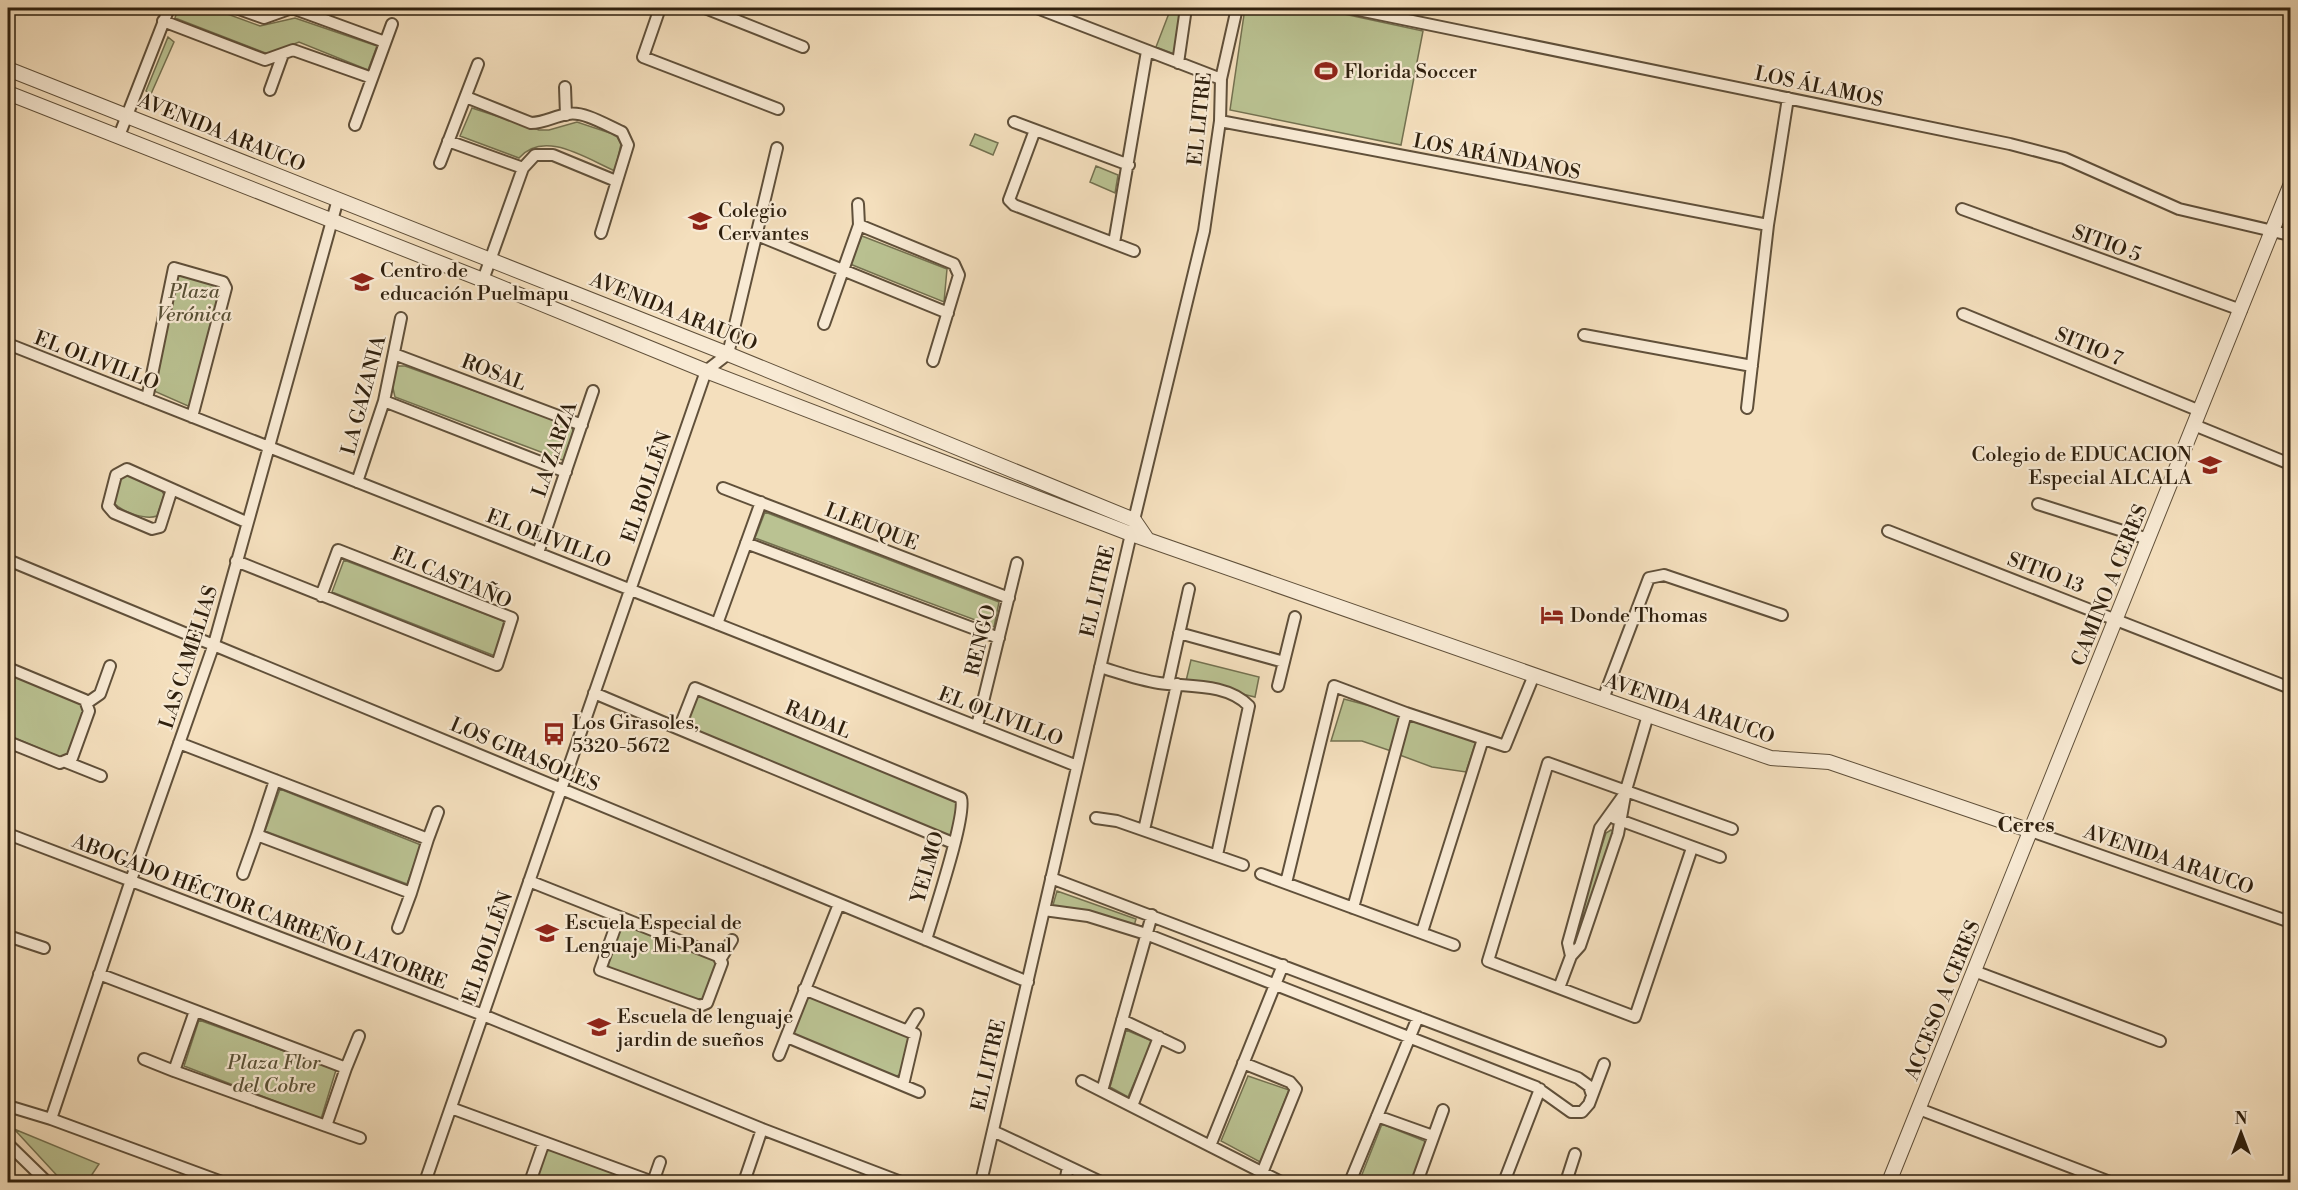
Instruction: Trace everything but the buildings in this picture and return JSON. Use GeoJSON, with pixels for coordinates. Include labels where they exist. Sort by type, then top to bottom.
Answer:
{"type":"FeatureCollection","features":[{"type":"Feature","properties":{"kind":"street"},"geometry":{"type":"LineString","coordinates":[[119,136],[169,8]]}},
{"type":"Feature","properties":{"kind":"street"},"geometry":{"type":"LineString","coordinates":[[236,8],[264,18],[276,11],[292,8],[385,42]]}},
{"type":"Feature","properties":{"kind":"street"},"geometry":{"type":"LineString","coordinates":[[660,8],[643,57],[778,109]]}},
{"type":"Feature","properties":{"kind":"street"},"geometry":{"type":"LineString","coordinates":[[705,8],[803,47]]}},
{"type":"Feature","properties":{"kind":"street"},"geometry":{"type":"LineString","coordinates":[[1037,8],[1061,13],[1147,51],[1221,79]]}},
{"type":"Feature","properties":{"kind":"street"},"geometry":{"type":"LineString","coordinates":[[1178,63],[1186,8]]}},
{"type":"Feature","properties":{"kind":"street","name":"EL LITRE"},"geometry":{"type":"LineString","coordinates":[[981,1182],[1134,519],[1196,274],[1220,121],[1221,79],[1237,8]]}},
{"type":"Feature","properties":{"kind":"street","name":"LOS ÁLAMOS"},"geometry":{"type":"LineString","coordinates":[[1348,8],[1788,98],[2064,158],[2180,209],[2290,235]]}},
{"type":"Feature","properties":{"kind":"street"},"geometry":{"type":"LineString","coordinates":[[163,21],[265,60],[292,50],[372,78]]}},
{"type":"Feature","properties":{"kind":"street"},"geometry":{"type":"LineString","coordinates":[[355,125],[392,24]]}},
{"type":"Feature","properties":{"kind":"street"},"geometry":{"type":"LineString","coordinates":[[1114,243],[1147,51]]}},
{"type":"Feature","properties":{"kind":"street"},"geometry":{"type":"LineString","coordinates":[[270,90],[283,54]]}},
{"type":"Feature","properties":{"kind":"street"},"geometry":{"type":"LineString","coordinates":[[440,163],[478,64]]}},
{"type":"Feature","properties":{"kind":"street","name":"AVENIDA ARAUCO"},"geometry":{"type":"LineString","coordinates":[[8,69],[491,259],[1134,519]]}},
{"type":"Feature","properties":{"kind":"street"},"geometry":{"type":"LineString","coordinates":[[565,87],[566,115]]}},
{"type":"Feature","properties":{"kind":"street","name":"AVENIDA ARAUCO"},"geometry":{"type":"LineString","coordinates":[[8,93],[483,280],[706,371],[1131,534],[1772,758],[1829,762],[2290,922]]}},
{"type":"Feature","properties":{"kind":"street"},"geometry":{"type":"LineString","coordinates":[[466,97],[531,123],[541,123],[566,115],[581,115],[622,132],[627,145],[601,233]]}},
{"type":"Feature","properties":{"kind":"street"},"geometry":{"type":"LineString","coordinates":[[1747,408],[1767,225],[1788,98]]}},
{"type":"Feature","properties":{"kind":"street","name":"LOS ARÁNDANOS"},"geometry":{"type":"LineString","coordinates":[[1220,121],[1767,225]]}},
{"type":"Feature","properties":{"kind":"street"},"geometry":{"type":"LineString","coordinates":[[1014,122],[1129,165]]}},
{"type":"Feature","properties":{"kind":"street"},"geometry":{"type":"LineString","coordinates":[[1035,130],[1009,200],[1014,205],[1134,251]]}},
{"type":"Feature","properties":{"kind":"street"},"geometry":{"type":"LineString","coordinates":[[448,141],[523,168]]}},
{"type":"Feature","properties":{"kind":"street"},"geometry":{"type":"LineString","coordinates":[[706,371],[728,354],[777,148]]}},
{"type":"Feature","properties":{"kind":"street"},"geometry":{"type":"LineString","coordinates":[[483,280],[523,168],[535,155],[553,155],[616,182]]}},
{"type":"Feature","properties":{"kind":"street","name":"CAMINO A CERES"},"geometry":{"type":"LineString","coordinates":[[2031,831],[2290,186]]}},
{"type":"Feature","properties":{"kind":"street","name":"LAS CAMELIAS"},"geometry":{"type":"LineString","coordinates":[[51,1119],[130,883],[214,644],[246,522],[338,199]]}},
{"type":"Feature","properties":{"kind":"street"},"geometry":{"type":"LineString","coordinates":[[824,324],[859,225],[858,204]]}},
{"type":"Feature","properties":{"kind":"street","name":"SITIO 5"},"geometry":{"type":"LineString","coordinates":[[1962,209],[2241,310]]}},
{"type":"Feature","properties":{"kind":"street"},"geometry":{"type":"LineString","coordinates":[[859,225],[954,264],[960,274],[933,361]]}},
{"type":"Feature","properties":{"kind":"street"},"geometry":{"type":"LineString","coordinates":[[757,235],[948,312]]}},
{"type":"Feature","properties":{"kind":"street"},"geometry":{"type":"LineString","coordinates":[[147,399],[174,268],[223,282],[226,288],[192,417]]}},
{"type":"Feature","properties":{"kind":"street","name":"SITIO 7"},"geometry":{"type":"LineString","coordinates":[[1964,314],[2200,411]]}},
{"type":"Feature","properties":{"kind":"street","name":"LA GAZANIA"},"geometry":{"type":"LineString","coordinates":[[357,482],[384,401],[401,318]]}},
{"type":"Feature","properties":{"kind":"street"},"geometry":{"type":"LineString","coordinates":[[1584,334],[1752,366]]}},
{"type":"Feature","properties":{"kind":"street","name":"EL OLIVILLO"},"geometry":{"type":"LineString","coordinates":[[8,344],[1077,766]]}},
{"type":"Feature","properties":{"kind":"street","name":"ROSAL"},"geometry":{"type":"LineString","coordinates":[[394,354],[582,424]]}},
{"type":"Feature","properties":{"kind":"street","name":"EL BOLLÉN"},"geometry":{"type":"LineString","coordinates":[[425,1182],[706,371]]}},
{"type":"Feature","properties":{"kind":"street","name":"LA ZARZA"},"geometry":{"type":"LineString","coordinates":[[538,553],[594,391]]}},
{"type":"Feature","properties":{"kind":"street"},"geometry":{"type":"LineString","coordinates":[[384,401],[566,471]]}},
{"type":"Feature","properties":{"kind":"street"},"geometry":{"type":"LineString","coordinates":[[2194,425],[2290,464]]}},
{"type":"Feature","properties":{"kind":"street"},"geometry":{"type":"LineString","coordinates":[[172,489],[160,527],[152,529],[114,513],[108,506],[116,475],[121,470],[127,469],[172,489],[246,522]]}},
{"type":"Feature","properties":{"kind":"street","name":"LLEUQUE"},"geometry":{"type":"LineString","coordinates":[[723,488],[1009,598]]}},
{"type":"Feature","properties":{"kind":"street"},"geometry":{"type":"LineString","coordinates":[[717,624],[761,502]]}},
{"type":"Feature","properties":{"kind":"street"},"geometry":{"type":"LineString","coordinates":[[2038,504],[2148,539]]}},
{"type":"Feature","properties":{"kind":"street"},"geometry":{"type":"LineString","coordinates":[[1134,519],[1147,539]]}},
{"type":"Feature","properties":{"kind":"street","name":"SITIO 13"},"geometry":{"type":"LineString","coordinates":[[1888,531],[2116,618],[2290,688]]}},
{"type":"Feature","properties":{"kind":"street"},"geometry":{"type":"LineString","coordinates":[[746,543],[999,638]]}},
{"type":"Feature","properties":{"kind":"street","name":"EL CASTAÑO"},"geometry":{"type":"LineString","coordinates":[[236,561],[321,596],[497,665],[512,618],[338,550],[321,596]]}},
{"type":"Feature","properties":{"kind":"street","name":"LOS GIRASOLES"},"geometry":{"type":"LineString","coordinates":[[8,560],[1028,981]]}},
{"type":"Feature","properties":{"kind":"street","name":"RENGO"},"geometry":{"type":"LineString","coordinates":[[977,726],[1017,563]]}},
{"type":"Feature","properties":{"kind":"street"},"geometry":{"type":"LineString","coordinates":[[1603,699],[1649,578],[1654,575],[1664,575],[1782,615]]}},
{"type":"Feature","properties":{"kind":"street"},"geometry":{"type":"LineString","coordinates":[[1144,830],[1189,589]]}},
{"type":"Feature","properties":{"kind":"street"},"geometry":{"type":"LineString","coordinates":[[1278,686],[1295,617]]}},
{"type":"Feature","properties":{"kind":"street"},"geometry":{"type":"LineString","coordinates":[[1179,633],[1284,662]]}},
{"type":"Feature","properties":{"kind":"street"},"geometry":{"type":"LineString","coordinates":[[87,703],[100,694],[110,666]]}},
{"type":"Feature","properties":{"kind":"street"},"geometry":{"type":"LineString","coordinates":[[1100,667],[1133,678],[1210,688],[1242,699],[1249,706],[1217,855]]}},
{"type":"Feature","properties":{"kind":"street"},"geometry":{"type":"LineString","coordinates":[[8,668],[87,703]]}},
{"type":"Feature","properties":{"kind":"street"},"geometry":{"type":"LineString","coordinates":[[1286,883],[1334,686],[1406,714],[1505,746],[1534,675]]}},
{"type":"Feature","properties":{"kind":"street","name":"RADAL"},"geometry":{"type":"LineString","coordinates":[[679,729],[695,688],[961,798],[964,805]]}},
{"type":"Feature","properties":{"kind":"street"},"geometry":{"type":"LineString","coordinates":[[594,693],[953,843]]}},
{"type":"Feature","properties":{"kind":"street"},"geometry":{"type":"LineString","coordinates":[[8,742],[60,763],[66,762],[72,758],[89,711],[87,703]]}},
{"type":"Feature","properties":{"kind":"street"},"geometry":{"type":"LineString","coordinates":[[1353,908],[1406,714]]}},
{"type":"Feature","properties":{"kind":"street"},"geometry":{"type":"LineString","coordinates":[[1571,956],[1568,943],[1600,828],[1614,818],[1626,790],[1648,715]]}},
{"type":"Feature","properties":{"kind":"street"},"geometry":{"type":"LineString","coordinates":[[1422,932],[1483,739]]}},
{"type":"Feature","properties":{"kind":"street"},"geometry":{"type":"LineString","coordinates":[[179,743],[428,839]]}},
{"type":"Feature","properties":{"kind":"street"},"geometry":{"type":"LineString","coordinates":[[66,762],[101,776]]}},
{"type":"Feature","properties":{"kind":"street"},"geometry":{"type":"LineString","coordinates":[[1692,848],[1635,1017],[1488,962],[1548,763],[1732,829]]}},
{"type":"Feature","properties":{"kind":"street"},"geometry":{"type":"LineString","coordinates":[[243,874],[274,780]]}},
{"type":"Feature","properties":{"kind":"street","name":"YELMO"},"geometry":{"type":"LineString","coordinates":[[926,940],[964,805]]}},
{"type":"Feature","properties":{"kind":"street"},"geometry":{"type":"LineString","coordinates":[[398,928],[438,812]]}},
{"type":"Feature","properties":{"kind":"street"},"geometry":{"type":"LineString","coordinates":[[1096,818],[1117,821],[1243,865]]}},
{"type":"Feature","properties":{"kind":"street"},"geometry":{"type":"LineString","coordinates":[[1614,818],[1720,857]]}},
{"type":"Feature","properties":{"kind":"street"},"geometry":{"type":"LineString","coordinates":[[1559,988],[1571,956],[1580,946],[1618,834],[1614,818]]}},
{"type":"Feature","properties":{"kind":"street","name":"ACCESO A CERES"},"geometry":{"type":"LineString","coordinates":[[1889,1182],[2031,831]]}},
{"type":"Feature","properties":{"kind":"street","name":"ABOGADO HÉCTOR CARREÑO LATORRE"},"geometry":{"type":"LineString","coordinates":[[8,834],[130,883],[483,1015],[762,1129],[901,1182]]}},
{"type":"Feature","properties":{"kind":"street"},"geometry":{"type":"LineString","coordinates":[[257,835],[411,892]]}},
{"type":"Feature","properties":{"kind":"street"},"geometry":{"type":"LineString","coordinates":[[1261,874],[1454,945]]}},
{"type":"Feature","properties":{"kind":"street"},"geometry":{"type":"LineString","coordinates":[[1051,878],[1578,1078],[1589,1086],[1592,1095]]}},
{"type":"Feature","properties":{"kind":"street"},"geometry":{"type":"LineString","coordinates":[[529,881],[718,956],[721,961]]}},
{"type":"Feature","properties":{"kind":"street"},"geometry":{"type":"LineString","coordinates":[[779,1055],[839,904]]}},
{"type":"Feature","properties":{"kind":"street"},"geometry":{"type":"LineString","coordinates":[[1044,910],[1089,916],[1146,934],[1540,1089],[1571,1112],[1582,1112],[1589,1104],[1604,1064]]}},
{"type":"Feature","properties":{"kind":"street"},"geometry":{"type":"LineString","coordinates":[[1102,1091],[1152,915]]}},
{"type":"Feature","properties":{"kind":"street"},"geometry":{"type":"LineString","coordinates":[[619,917],[600,970],[700,1006],[707,1003],[721,961],[732,940]]}},
{"type":"Feature","properties":{"kind":"street"},"geometry":{"type":"LineString","coordinates":[[8,936],[44,948]]}},
{"type":"Feature","properties":{"kind":"street"},"geometry":{"type":"LineString","coordinates":[[1210,1146],[1283,965]]}},
{"type":"Feature","properties":{"kind":"street"},"geometry":{"type":"LineString","coordinates":[[1974,971],[2160,1041]]}},
{"type":"Feature","properties":{"kind":"street"},"geometry":{"type":"LineString","coordinates":[[99,974],[346,1068]]}},
{"type":"Feature","properties":{"kind":"street"},"geometry":{"type":"LineString","coordinates":[[804,989],[912,1032]]}},
{"type":"Feature","properties":{"kind":"street"},"geometry":{"type":"LineString","coordinates":[[174,1071],[195,1011]]}},
{"type":"Feature","properties":{"kind":"street"},"geometry":{"type":"LineString","coordinates":[[903,1085],[912,1032],[918,1014]]}},
{"type":"Feature","properties":{"kind":"street"},"geometry":{"type":"LineString","coordinates":[[1350,1182],[1418,1017]]}},
{"type":"Feature","properties":{"kind":"street"},"geometry":{"type":"LineString","coordinates":[[1122,1020],[1179,1047]]}},
{"type":"Feature","properties":{"kind":"street"},"geometry":{"type":"LineString","coordinates":[[326,1126],[359,1035]]}},
{"type":"Feature","properties":{"kind":"street"},"geometry":{"type":"LineString","coordinates":[[787,1037],[919,1092]]}},
{"type":"Feature","properties":{"kind":"street"},"geometry":{"type":"LineString","coordinates":[[1132,1106],[1159,1037]]}},
{"type":"Feature","properties":{"kind":"street"},"geometry":{"type":"LineString","coordinates":[[144,1059],[360,1138]]}},
{"type":"Feature","properties":{"kind":"street"},"geometry":{"type":"LineString","coordinates":[[1243,1063],[1290,1082],[1296,1089],[1262,1173]]}},
{"type":"Feature","properties":{"kind":"street"},"geometry":{"type":"LineString","coordinates":[[1082,1081],[1281,1182]]}},
{"type":"Feature","properties":{"kind":"street"},"geometry":{"type":"LineString","coordinates":[[1504,1182],[1540,1089]]}},
{"type":"Feature","properties":{"kind":"street"},"geometry":{"type":"LineString","coordinates":[[8,1106],[51,1119],[222,1182]]}},
{"type":"Feature","properties":{"kind":"street"},"geometry":{"type":"LineString","coordinates":[[451,1108],[653,1182],[660,1162]]}},
{"type":"Feature","properties":{"kind":"street"},"geometry":{"type":"LineString","coordinates":[[1919,1109],[2110,1182]]}},
{"type":"Feature","properties":{"kind":"street"},"geometry":{"type":"LineString","coordinates":[[1417,1182],[1443,1110]]}},
{"type":"Feature","properties":{"kind":"street"},"geometry":{"type":"LineString","coordinates":[[1377,1116],[1434,1136]]}},
{"type":"Feature","properties":{"kind":"street"},"geometry":{"type":"LineString","coordinates":[[744,1182],[762,1129]]}},
{"type":"Feature","properties":{"kind":"street"},"geometry":{"type":"LineString","coordinates":[[993,1131],[1101,1182]]}},
{"type":"Feature","properties":{"kind":"street"},"geometry":{"type":"LineString","coordinates":[[530,1182],[544,1142]]}},
{"type":"Feature","properties":{"kind":"street"},"geometry":{"type":"LineString","coordinates":[[8,1144],[47,1182]]}},
{"type":"Feature","properties":{"kind":"street"},"geometry":{"type":"LineString","coordinates":[[1566,1182],[1575,1154]]}},
{"type":"Feature","properties":{"kind":"street"},"geometry":{"type":"LineString","coordinates":[[1065,1182],[1068,1167]]}},
{"type":"Feature","properties":{"kind":"green space"},"geometry":{"type":"Polygon","coordinates":[[[178,8],[211,8],[260,26],[295,18],[377,46],[368,70],[299,42],[268,54],[175,18],[178,8]]]}},
{"type":"Feature","properties":{"kind":"green space"},"geometry":{"type":"Polygon","coordinates":[[[1171,8],[1182,8],[1177,55],[1156,47],[1171,8]]]}},
{"type":"Feature","properties":{"kind":"green space","name":"Florida Soccer"},"geometry":{"type":"Polygon","coordinates":[[[1245,8],[1316,8],[1423,31],[1401,145],[1230,110],[1245,8]]]}},
{"type":"Feature","properties":{"kind":"green space"},"geometry":{"type":"Polygon","coordinates":[[[168,37],[174,42],[151,94],[146,91],[168,37]]]}},
{"type":"Feature","properties":{"kind":"green space"},"geometry":{"type":"Polygon","coordinates":[[[472,108],[539,130],[549,130],[577,122],[616,135],[621,144],[615,171],[579,154],[553,146],[541,146],[529,150],[519,158],[460,136],[472,108]]]}},
{"type":"Feature","properties":{"kind":"green space"},"geometry":{"type":"Polygon","coordinates":[[[975,134],[998,143],[993,155],[970,145],[975,134]]]}},
{"type":"Feature","properties":{"kind":"green space"},"geometry":{"type":"Polygon","coordinates":[[[1096,166],[1118,175],[1115,193],[1090,182],[1096,166]]]}},
{"type":"Feature","properties":{"kind":"green space"},"geometry":{"type":"Polygon","coordinates":[[[862,236],[947,269],[944,302],[850,264],[862,236]]]}},
{"type":"Feature","properties":{"kind":"green space","name":"Plaza Verónica"},"geometry":{"type":"Polygon","coordinates":[[[176,273],[223,286],[193,404],[188,406],[154,391],[152,385],[176,273]]]}},
{"type":"Feature","properties":{"kind":"green space"},"geometry":{"type":"Polygon","coordinates":[[[398,366],[405,366],[572,426],[574,436],[568,457],[562,460],[395,397],[393,381],[398,366]]]}},
{"type":"Feature","properties":{"kind":"green space"},"geometry":{"type":"Polygon","coordinates":[[[129,473],[160,487],[164,495],[157,516],[146,517],[134,514],[114,503],[121,476],[129,473]]]}},
{"type":"Feature","properties":{"kind":"green space"},"geometry":{"type":"Polygon","coordinates":[[[765,512],[999,602],[994,627],[755,538],[765,512]]]}},
{"type":"Feature","properties":{"kind":"green space"},"geometry":{"type":"Polygon","coordinates":[[[344,560],[504,621],[495,656],[332,592],[344,560]]]}},
{"type":"Feature","properties":{"kind":"green space"},"geometry":{"type":"Polygon","coordinates":[[[1191,660],[1259,677],[1255,697],[1186,681],[1191,660]]]}},
{"type":"Feature","properties":{"kind":"green space"},"geometry":{"type":"Polygon","coordinates":[[[8,671],[85,703],[87,711],[69,756],[62,758],[8,735],[8,671]]]}},
{"type":"Feature","properties":{"kind":"green space"},"geometry":{"type":"Polygon","coordinates":[[[699,691],[960,801],[950,837],[686,727],[699,691]]]}},
{"type":"Feature","properties":{"kind":"green space"},"geometry":{"type":"Polygon","coordinates":[[[1344,699],[1404,715],[1394,752],[1362,741],[1331,741],[1344,699]]]}},
{"type":"Feature","properties":{"kind":"green space"},"geometry":{"type":"Polygon","coordinates":[[[1407,716],[1477,738],[1466,772],[1432,767],[1397,754],[1407,716]]]}},
{"type":"Feature","properties":{"kind":"green space"},"geometry":{"type":"Polygon","coordinates":[[[280,789],[421,845],[407,884],[265,831],[280,789]]]}},
{"type":"Feature","properties":{"kind":"green space"},"geometry":{"type":"Polygon","coordinates":[[[1611,830],[1614,832],[1577,942],[1572,947],[1571,941],[1606,833],[1611,830]]]}},
{"type":"Feature","properties":{"kind":"green space"},"geometry":{"type":"Polygon","coordinates":[[[1057,891],[1136,919],[1134,926],[1053,905],[1057,891]]]}},
{"type":"Feature","properties":{"kind":"green space"},"geometry":{"type":"Polygon","coordinates":[[[626,924],[712,958],[718,965],[705,999],[699,1002],[611,969],[608,965],[619,928],[626,924]]]}},
{"type":"Feature","properties":{"kind":"green space"},"geometry":{"type":"Polygon","coordinates":[[[814,997],[906,1035],[909,1041],[901,1074],[895,1077],[795,1038],[794,1031],[806,999],[814,997]]]}},
{"type":"Feature","properties":{"kind":"green space","name":"Plaza Flor del Cobre"},"geometry":{"type":"Polygon","coordinates":[[[199,1020],[336,1070],[321,1119],[184,1066],[199,1020]]]}},
{"type":"Feature","properties":{"kind":"green space"},"geometry":{"type":"Polygon","coordinates":[[[1126,1030],[1152,1041],[1128,1097],[1110,1087],[1126,1030]]]}},
{"type":"Feature","properties":{"kind":"green space"},"geometry":{"type":"Polygon","coordinates":[[[1248,1076],[1289,1090],[1260,1162],[1221,1141],[1248,1076]]]}},
{"type":"Feature","properties":{"kind":"green space"},"geometry":{"type":"Polygon","coordinates":[[[1382,1124],[1427,1142],[1412,1182],[1359,1182],[1382,1124]]]}},
{"type":"Feature","properties":{"kind":"green space"},"geometry":{"type":"Polygon","coordinates":[[[14,1129],[99,1164],[87,1182],[63,1182],[14,1129]]]}},
{"type":"Feature","properties":{"kind":"green space"},"geometry":{"type":"Polygon","coordinates":[[[550,1150],[642,1182],[533,1182],[544,1152],[550,1150]]]}},
{"type":"Feature","properties":{"kind":"place","name":"Florida Soccer"},"geometry":{"type":"Point","coordinates":[1326,71]}},
{"type":"Feature","properties":{"kind":"place","name":"Colegio Cervantes"},"geometry":{"type":"Point","coordinates":[700,221]}},
{"type":"Feature","properties":{"kind":"place","name":"Centro de educación Puelmapu"},"geometry":{"type":"Point","coordinates":[362,282]}},
{"type":"Feature","properties":{"kind":"place","name":"Colegio de EDUCACION Especial ALCALA"},"geometry":{"type":"Point","coordinates":[2210,465]}},
{"type":"Feature","properties":{"kind":"place","name":"Donde Thomas"},"geometry":{"type":"Point","coordinates":[1552,615]}},
{"type":"Feature","properties":{"kind":"place","name":"Los Girasoles, 5320-5672"},"geometry":{"type":"Point","coordinates":[554,734]}},
{"type":"Feature","properties":{"kind":"place","name":"Escuela Especial de Lenguaje Mi Panal"},"geometry":{"type":"Point","coordinates":[547,933]}},
{"type":"Feature","properties":{"kind":"place","name":"Escuela de lenguaje jardin de sueños"},"geometry":{"type":"Point","coordinates":[599,1027]}},
{"type":"Feature","properties":{"kind":"district","name":"Ceres"},"geometry":{"type":"Point","coordinates":[2026,825]}}]}
